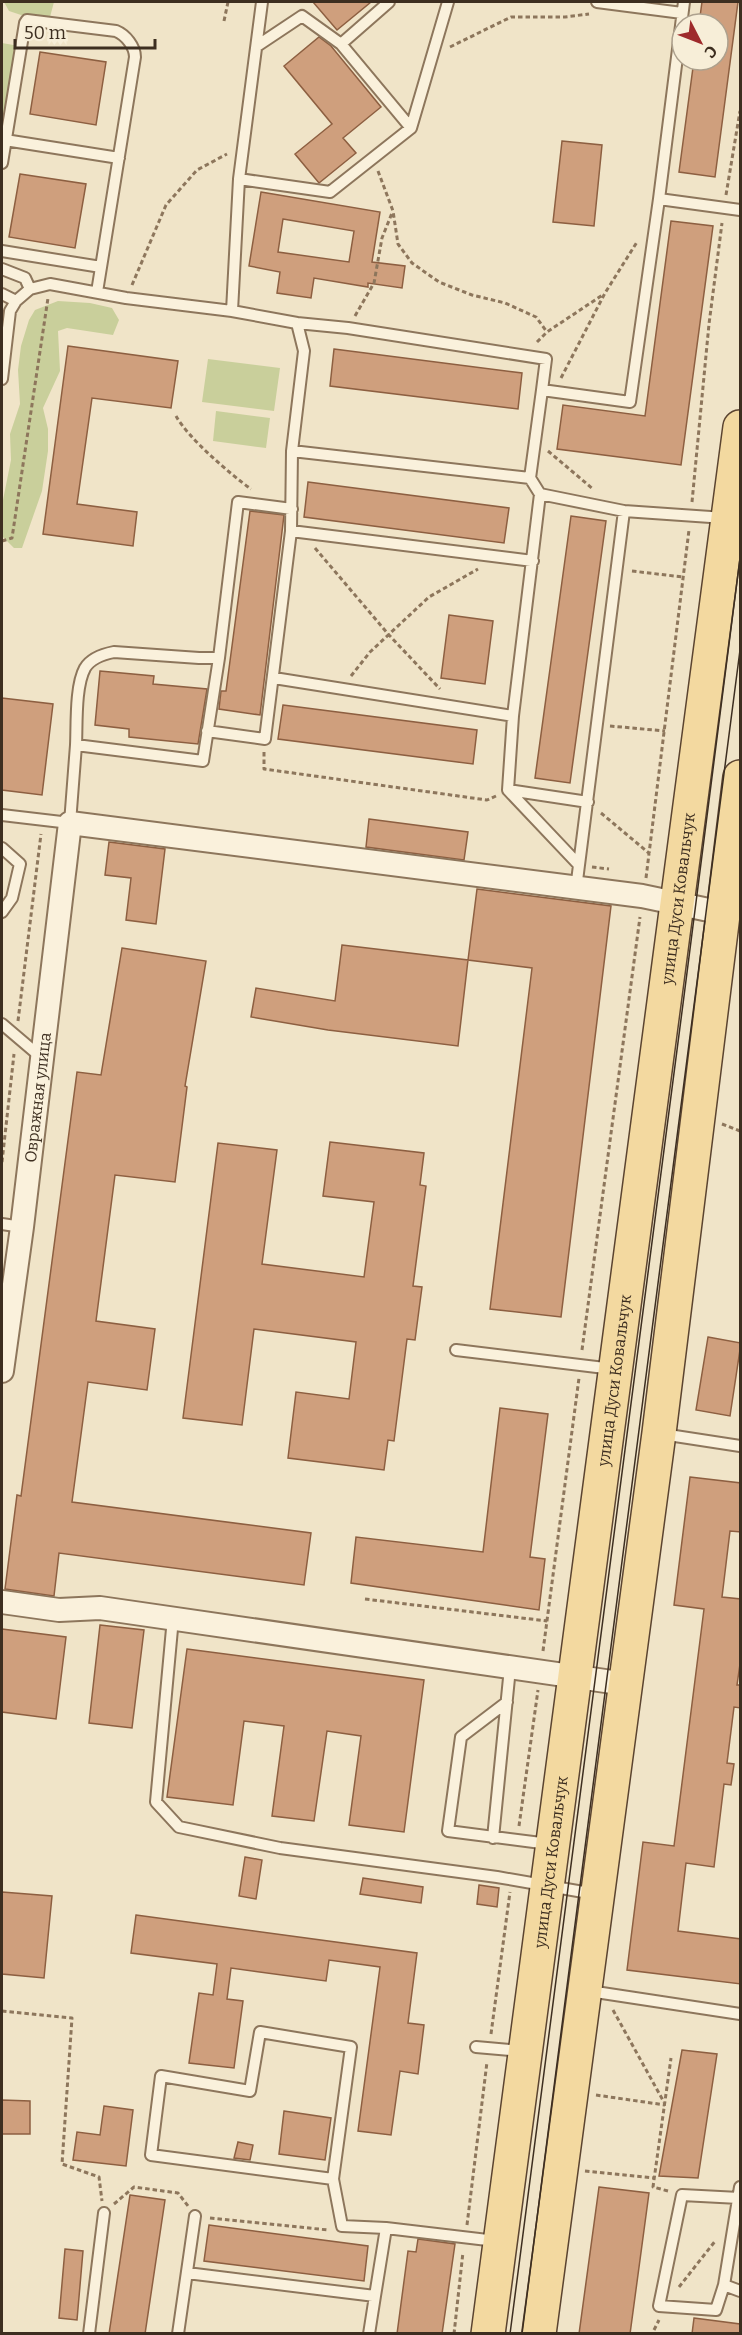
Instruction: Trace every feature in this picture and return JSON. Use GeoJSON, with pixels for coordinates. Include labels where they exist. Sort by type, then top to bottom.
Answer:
{"type":"FeatureCollection","features":[{"type":"Feature","properties":{"kind":"main road","name":"улица Дуси Ковальчук"},"geometry":{"type":"LineString","coordinates":[[488,2334],[678,903],[734,518],[741,427]]}},
{"type":"Feature","properties":{"kind":"main road"},"geometry":{"type":"LineString","coordinates":[[539,2334],[595,1992],[598,1895],[659,1433],[741,777]]}},
{"type":"Feature","properties":{"kind":"street"},"geometry":{"type":"LineString","coordinates":[[70,824],[642,896],[723,913]]}},
{"type":"Feature","properties":{"kind":"street","name":"Овражная улица"},"geometry":{"type":"LineString","coordinates":[[2,1371],[12,1225],[42,1058],[70,824]]}},
{"type":"Feature","properties":{"kind":"street"},"geometry":{"type":"LineString","coordinates":[[2,1602],[59,1610],[100,1608],[626,1684]]}},
{"type":"Feature","properties":{"kind":"lane"},"geometry":{"type":"LineString","coordinates":[[232,311],[242,147],[262,2]]}},
{"type":"Feature","properties":{"kind":"lane"},"geometry":{"type":"LineString","coordinates":[[341,44],[389,2]]}},
{"type":"Feature","properties":{"kind":"lane"},"geometry":{"type":"LineString","coordinates":[[239,178],[330,192],[411,128],[448,2]]}},
{"type":"Feature","properties":{"kind":"lane"},"geometry":{"type":"LineString","coordinates":[[597,7],[670,13]]}},
{"type":"Feature","properties":{"kind":"lane"},"geometry":{"type":"LineString","coordinates":[[257,46],[302,16],[341,44],[411,128]]}},
{"type":"Feature","properties":{"kind":"lane"},"geometry":{"type":"LineString","coordinates":[[2,163],[27,20],[116,31],[124,36],[135,52],[97,292]]}},
{"type":"Feature","properties":{"kind":"lane"},"geometry":{"type":"LineString","coordinates":[[542,390],[630,402],[675,72]]}},
{"type":"Feature","properties":{"kind":"lane"},"geometry":{"type":"LineString","coordinates":[[5,140],[119,158]]}},
{"type":"Feature","properties":{"kind":"lane"},"geometry":{"type":"LineString","coordinates":[[658,205],[741,210]]}},
{"type":"Feature","properties":{"kind":"lane"},"geometry":{"type":"LineString","coordinates":[[2,251],[101,267]]}},
{"type":"Feature","properties":{"kind":"lane"},"geometry":{"type":"LineString","coordinates":[[2,269],[24,278],[30,290]]}},
{"type":"Feature","properties":{"kind":"lane"},"geometry":{"type":"LineString","coordinates":[[2,379],[10,311],[16,301],[30,290],[50,284],[126,298],[232,311],[297,323],[348,328],[546,359],[530,478],[540,494],[513,716],[508,790],[579,864]]}},
{"type":"Feature","properties":{"kind":"lane"},"geometry":{"type":"LineString","coordinates":[[2,294],[16,301]]}},
{"type":"Feature","properties":{"kind":"lane"},"geometry":{"type":"LineString","coordinates":[[207,731],[265,739],[291,531],[292,451],[304,351],[297,323]]}},
{"type":"Feature","properties":{"kind":"lane"},"geometry":{"type":"LineString","coordinates":[[292,451],[530,478]]}},
{"type":"Feature","properties":{"kind":"lane"},"geometry":{"type":"LineString","coordinates":[[540,494],[624,511],[734,518]]}},
{"type":"Feature","properties":{"kind":"lane"},"geometry":{"type":"LineString","coordinates":[[76,745],[203,760],[219,658],[238,502],[292,509]]}},
{"type":"Feature","properties":{"kind":"lane"},"geometry":{"type":"LineString","coordinates":[[576,889],[624,511]]}},
{"type":"Feature","properties":{"kind":"lane"},"geometry":{"type":"LineString","coordinates":[[291,531],[533,561]]}},
{"type":"Feature","properties":{"kind":"lane"},"geometry":{"type":"LineString","coordinates":[[2,815],[70,824],[80,684],[86,667],[100,655],[114,652],[219,658]]}},
{"type":"Feature","properties":{"kind":"lane"},"geometry":{"type":"LineString","coordinates":[[274,678],[513,716]]}},
{"type":"Feature","properties":{"kind":"lane"},"geometry":{"type":"LineString","coordinates":[[508,790],[588,802]]}},
{"type":"Feature","properties":{"kind":"lane"},"geometry":{"type":"LineString","coordinates":[[2,848],[20,864],[12,898],[2,912]]}},
{"type":"Feature","properties":{"kind":"lane"},"geometry":{"type":"LineString","coordinates":[[2,1024],[42,1058]]}},
{"type":"Feature","properties":{"kind":"lane"},"geometry":{"type":"LineString","coordinates":[[456,1350],[616,1369]]}},
{"type":"Feature","properties":{"kind":"lane"},"geometry":{"type":"LineString","coordinates":[[659,1433],[741,1446]]}},
{"type":"Feature","properties":{"kind":"lane"},"geometry":{"type":"LineString","coordinates":[[173,1618],[156,1802],[179,1827],[280,1848],[511,1880],[598,1895]]}},
{"type":"Feature","properties":{"kind":"lane"},"geometry":{"type":"LineString","coordinates":[[493,1838],[510,1668]]}},
{"type":"Feature","properties":{"kind":"lane"},"geometry":{"type":"LineString","coordinates":[[507,1702],[461,1737],[448,1831],[552,1845]]}},
{"type":"Feature","properties":{"kind":"lane"},"geometry":{"type":"LineString","coordinates":[[595,1992],[741,2014]]}},
{"type":"Feature","properties":{"kind":"lane"},"geometry":{"type":"LineString","coordinates":[[333,2179],[151,2155],[162,2076],[250,2091],[260,2032],[351,2047],[333,2179],[342,2226],[386,2228],[501,2241]]}},
{"type":"Feature","properties":{"kind":"lane"},"geometry":{"type":"LineString","coordinates":[[476,2047],[525,2052]]}},
{"type":"Feature","properties":{"kind":"lane"},"geometry":{"type":"LineString","coordinates":[[740,2192],[724,2285],[716,2310],[659,2306],[682,2195],[740,2192]]}},
{"type":"Feature","properties":{"kind":"lane"},"geometry":{"type":"LineString","coordinates":[[89,2334],[104,2213]]}},
{"type":"Feature","properties":{"kind":"lane"},"geometry":{"type":"LineString","coordinates":[[178,2334],[195,2216]]}},
{"type":"Feature","properties":{"kind":"lane"},"geometry":{"type":"LineString","coordinates":[[369,2334],[386,2228]]}},
{"type":"Feature","properties":{"kind":"lane"},"geometry":{"type":"LineString","coordinates":[[188,2273],[375,2296]]}},
{"type":"Feature","properties":{"kind":"lane"},"geometry":{"type":"LineString","coordinates":[[724,2285],[741,2291]]}},
{"type":"Feature","properties":{"kind":"path"},"geometry":{"type":"LineString","coordinates":[[224,21],[228,2]]}},
{"type":"Feature","properties":{"kind":"path"},"geometry":{"type":"LineString","coordinates":[[432,56],[510,17],[565,17],[597,7]]}},
{"type":"Feature","properties":{"kind":"path"},"geometry":{"type":"LineString","coordinates":[[518,1840],[642,896],[650,854],[691,516],[709,324],[724,208],[741,111]]}},
{"type":"Feature","properties":{"kind":"path"},"geometry":{"type":"LineString","coordinates":[[126,298],[165,205],[197,170],[242,147]]}},
{"type":"Feature","properties":{"kind":"path"},"geometry":{"type":"LineString","coordinates":[[372,158],[393,211],[398,244],[412,263],[439,282],[472,295],[505,303],[536,317],[547,332]]}},
{"type":"Feature","properties":{"kind":"path"},"geometry":{"type":"LineString","coordinates":[[554,392],[605,293],[658,205]]}},
{"type":"Feature","properties":{"kind":"path"},"geometry":{"type":"LineString","coordinates":[[348,328],[374,283],[382,238],[393,211]]}},
{"type":"Feature","properties":{"kind":"path"},"geometry":{"type":"LineString","coordinates":[[2,540],[12,538],[50,284]]}},
{"type":"Feature","properties":{"kind":"path"},"geometry":{"type":"LineString","coordinates":[[524,356],[547,332],[605,293]]}},
{"type":"Feature","properties":{"kind":"path"},"geometry":{"type":"LineString","coordinates":[[176,416],[189,434],[238,480],[277,507]]}},
{"type":"Feature","properties":{"kind":"path"},"geometry":{"type":"LineString","coordinates":[[535,443],[555,456],[585,483],[624,511]]}},
{"type":"Feature","properties":{"kind":"path"},"geometry":{"type":"LineString","coordinates":[[303,533],[389,635],[454,706]]}},
{"type":"Feature","properties":{"kind":"path"},"geometry":{"type":"LineString","coordinates":[[340,689],[370,652],[429,597],[504,557]]}},
{"type":"Feature","properties":{"kind":"path"},"geometry":{"type":"LineString","coordinates":[[617,570],[684,577]]}},
{"type":"Feature","properties":{"kind":"path"},"geometry":{"type":"LineString","coordinates":[[597,725],[665,731]]}},
{"type":"Feature","properties":{"kind":"path"},"geometry":{"type":"LineString","coordinates":[[265,739],[264,769],[487,800],[508,790]]}},
{"type":"Feature","properties":{"kind":"path"},"geometry":{"type":"LineString","coordinates":[[588,802],[650,854]]}},
{"type":"Feature","properties":{"kind":"path"},"geometry":{"type":"LineString","coordinates":[[2,1162],[43,820]]}},
{"type":"Feature","properties":{"kind":"path"},"geometry":{"type":"LineString","coordinates":[[716,1122],[741,1131]]}},
{"type":"Feature","properties":{"kind":"path"},"geometry":{"type":"LineString","coordinates":[[365,1599],[547,1621]]}},
{"type":"Feature","properties":{"kind":"path"},"geometry":{"type":"LineString","coordinates":[[454,2334],[511,1880]]}},
{"type":"Feature","properties":{"kind":"path"},"geometry":{"type":"LineString","coordinates":[[595,1992],[666,2105]]}},
{"type":"Feature","properties":{"kind":"path"},"geometry":{"type":"LineString","coordinates":[[2,2011],[72,2018],[62,2164],[99,2177],[104,2213]]}},
{"type":"Feature","properties":{"kind":"path"},"geometry":{"type":"LineString","coordinates":[[671,2058],[653,2187],[682,2195]]}},
{"type":"Feature","properties":{"kind":"path"},"geometry":{"type":"LineString","coordinates":[[591,2094],[666,2105]]}},
{"type":"Feature","properties":{"kind":"path"},"geometry":{"type":"LineString","coordinates":[[581,2171],[654,2178]]}},
{"type":"Feature","properties":{"kind":"path"},"geometry":{"type":"LineString","coordinates":[[654,2330],[668,2301],[736,2216]]}},
{"type":"Feature","properties":{"kind":"path"},"geometry":{"type":"LineString","coordinates":[[278,2225],[327,2230],[342,2226]]}},
{"type":"Feature","properties":{"kind":"green space"},"geometry":{"type":"Polygon","coordinates":[[[4,2],[54,2],[50,17],[24,16],[9,11],[4,2]]]}},
{"type":"Feature","properties":{"kind":"green space"},"geometry":{"type":"Polygon","coordinates":[[[2,43],[19,46],[8,114],[2,113],[2,43]]]}},
{"type":"Feature","properties":{"kind":"green space"},"geometry":{"type":"Polygon","coordinates":[[[58,301],[90,303],[112,308],[119,320],[113,335],[67,328],[58,331],[60,371],[43,408],[48,429],[48,451],[42,491],[22,548],[14,548],[2,536],[2,505],[11,460],[10,434],[20,404],[18,370],[21,346],[29,320],[35,310],[58,301]]]}},
{"type":"Feature","properties":{"kind":"green space"},"geometry":{"type":"Polygon","coordinates":[[[208,359],[280,368],[274,411],[202,402],[208,359]]]}},
{"type":"Feature","properties":{"kind":"green space"},"geometry":{"type":"Polygon","coordinates":[[[216,411],[270,418],[266,448],[213,441],[216,411]]]}},
{"type":"Feature","properties":{"kind":"building"},"geometry":{"type":"Polygon","coordinates":[[[313,2],[371,2],[337,30],[313,2]]]}},
{"type":"Feature","properties":{"kind":"building"},"geometry":{"type":"Polygon","coordinates":[[[702,2],[738,2],[730,63],[730,12],[701,12],[702,2]]]}},
{"type":"Feature","properties":{"kind":"building"},"geometry":{"type":"Polygon","coordinates":[[[319,37],[331,46],[381,107],[343,138],[356,153],[319,183],[295,154],[332,124],[284,66],[319,37]]]}},
{"type":"Feature","properties":{"kind":"building"},"geometry":{"type":"Polygon","coordinates":[[[40,52],[106,62],[96,125],[30,114],[40,52]]]}},
{"type":"Feature","properties":{"kind":"building"},"geometry":{"type":"Polygon","coordinates":[[[692,72],[729,72],[715,177],[679,172],[692,72]]]}},
{"type":"Feature","properties":{"kind":"building"},"geometry":{"type":"Polygon","coordinates":[[[562,141],[602,145],[594,226],[553,222],[562,141]]]}},
{"type":"Feature","properties":{"kind":"building"},"geometry":{"type":"Polygon","coordinates":[[[20,174],[86,184],[75,248],[9,237],[20,174]]]}},
{"type":"Feature","properties":{"kind":"building"},"geometry":{"type":"Polygon","coordinates":[[[261,192],[380,212],[372,262],[405,266],[402,288],[368,283],[368,287],[314,278],[311,298],[277,293],[280,272],[249,266],[261,192]],[[283,219],[278,252],[349,262],[354,231],[283,219]]]}},
{"type":"Feature","properties":{"kind":"building"},"geometry":{"type":"Polygon","coordinates":[[[671,221],[713,226],[681,465],[557,449],[563,405],[645,416],[671,221]]]}},
{"type":"Feature","properties":{"kind":"building"},"geometry":{"type":"Polygon","coordinates":[[[68,346],[178,361],[171,408],[92,398],[77,504],[137,512],[133,546],[43,534],[68,346]]]}},
{"type":"Feature","properties":{"kind":"building"},"geometry":{"type":"Polygon","coordinates":[[[334,349],[522,373],[518,409],[330,386],[334,349]]]}},
{"type":"Feature","properties":{"kind":"building"},"geometry":{"type":"Polygon","coordinates":[[[308,482],[509,508],[504,543],[304,517],[308,482]]]}},
{"type":"Feature","properties":{"kind":"building"},"geometry":{"type":"Polygon","coordinates":[[[250,511],[284,515],[260,715],[219,709],[221,691],[226,691],[250,511]]]}},
{"type":"Feature","properties":{"kind":"building"},"geometry":{"type":"Polygon","coordinates":[[[571,516],[606,521],[570,783],[535,778],[571,516]]]}},
{"type":"Feature","properties":{"kind":"building"},"geometry":{"type":"Polygon","coordinates":[[[449,615],[493,621],[485,684],[441,678],[449,615]]]}},
{"type":"Feature","properties":{"kind":"building"},"geometry":{"type":"Polygon","coordinates":[[[100,671],[154,676],[153,684],[207,689],[198,744],[129,737],[129,729],[95,725],[100,671]]]}},
{"type":"Feature","properties":{"kind":"building"},"geometry":{"type":"Polygon","coordinates":[[[2,698],[53,704],[42,795],[2,790],[2,698]]]}},
{"type":"Feature","properties":{"kind":"building"},"geometry":{"type":"Polygon","coordinates":[[[283,705],[477,730],[473,764],[278,739],[283,705]]]}},
{"type":"Feature","properties":{"kind":"building"},"geometry":{"type":"Polygon","coordinates":[[[369,819],[468,832],[464,860],[366,847],[369,819]]]}},
{"type":"Feature","properties":{"kind":"building"},"geometry":{"type":"Polygon","coordinates":[[[109,842],[165,849],[156,924],[126,920],[131,878],[105,875],[109,842]]]}},
{"type":"Feature","properties":{"kind":"building"},"geometry":{"type":"Polygon","coordinates":[[[477,889],[611,906],[561,1317],[490,1309],[532,968],[468,960],[477,889]]]}},
{"type":"Feature","properties":{"kind":"building"},"geometry":{"type":"Polygon","coordinates":[[[342,945],[468,960],[458,1046],[328,1030],[251,1017],[256,988],[335,1001],[342,945]]]}},
{"type":"Feature","properties":{"kind":"building"},"geometry":{"type":"Polygon","coordinates":[[[122,948],[206,961],[185,1086],[187,1087],[175,1182],[115,1175],[96,1321],[155,1329],[147,1390],[88,1382],[72,1502],[311,1533],[304,1585],[59,1553],[54,1596],[5,1589],[17,1495],[21,1496],[77,1072],[101,1075],[122,948]]]}},
{"type":"Feature","properties":{"kind":"building"},"geometry":{"type":"Polygon","coordinates":[[[330,1142],[424,1153],[420,1185],[426,1186],[413,1286],[422,1287],[415,1340],[407,1339],[394,1441],[388,1440],[384,1470],[288,1458],[296,1392],[349,1399],[356,1342],[254,1329],[242,1425],[183,1418],[218,1143],[277,1150],[262,1264],[364,1277],[374,1202],[323,1196],[330,1142]]]}},
{"type":"Feature","properties":{"kind":"building"},"geometry":{"type":"Polygon","coordinates":[[[708,1337],[741,1343],[730,1416],[696,1410],[708,1337]]]}},
{"type":"Feature","properties":{"kind":"building"},"geometry":{"type":"Polygon","coordinates":[[[500,1408],[548,1414],[530,1557],[545,1559],[539,1610],[351,1583],[356,1537],[483,1552],[500,1408]]]}},
{"type":"Feature","properties":{"kind":"building"},"geometry":{"type":"Polygon","coordinates":[[[690,1477],[741,1483],[741,1532],[730,1531],[722,1597],[741,1599],[741,1657],[737,1685],[741,1685],[741,1708],[734,1707],[727,1763],[734,1764],[731,1785],[724,1784],[714,1867],[686,1863],[678,1931],[741,1939],[741,1984],[627,1970],[643,1842],[674,1846],[704,1609],[674,1605],[690,1477]]]}},
{"type":"Feature","properties":{"kind":"building"},"geometry":{"type":"Polygon","coordinates":[[[100,1625],[144,1630],[132,1728],[89,1723],[100,1625]]]}},
{"type":"Feature","properties":{"kind":"building"},"geometry":{"type":"Polygon","coordinates":[[[2,1629],[66,1637],[56,1719],[2,1712],[2,1629]]]}},
{"type":"Feature","properties":{"kind":"building"},"geometry":{"type":"Polygon","coordinates":[[[187,1649],[424,1680],[404,1832],[349,1825],[361,1736],[327,1731],[314,1821],[272,1816],[284,1726],[244,1721],[233,1805],[167,1797],[187,1649]]]}},
{"type":"Feature","properties":{"kind":"building"},"geometry":{"type":"Polygon","coordinates":[[[245,1857],[262,1860],[256,1899],[239,1896],[245,1857]]]}},
{"type":"Feature","properties":{"kind":"building"},"geometry":{"type":"Polygon","coordinates":[[[363,1878],[423,1887],[421,1903],[360,1894],[363,1878]]]}},
{"type":"Feature","properties":{"kind":"building"},"geometry":{"type":"Polygon","coordinates":[[[479,1885],[499,1888],[497,1907],[477,1904],[479,1885]]]}},
{"type":"Feature","properties":{"kind":"building"},"geometry":{"type":"Polygon","coordinates":[[[2,1892],[52,1896],[44,1978],[2,1974],[2,1892]]]}},
{"type":"Feature","properties":{"kind":"building"},"geometry":{"type":"Polygon","coordinates":[[[136,1915],[417,1953],[408,2023],[424,2025],[418,2074],[400,2071],[391,2135],[358,2131],[380,1967],[329,1960],[326,1981],[231,1968],[227,1999],[243,2001],[234,2068],[189,2063],[199,1993],[213,1995],[217,1964],[131,1953],[136,1915]]]}},
{"type":"Feature","properties":{"kind":"building"},"geometry":{"type":"Polygon","coordinates":[[[682,2050],[717,2054],[698,2178],[659,2176],[682,2050]]]}},
{"type":"Feature","properties":{"kind":"building"},"geometry":{"type":"Polygon","coordinates":[[[2,2100],[30,2101],[30,2134],[2,2134],[2,2100]]]}},
{"type":"Feature","properties":{"kind":"building"},"geometry":{"type":"Polygon","coordinates":[[[104,2106],[133,2110],[126,2166],[73,2160],[77,2132],[100,2135],[104,2106]]]}},
{"type":"Feature","properties":{"kind":"building"},"geometry":{"type":"Polygon","coordinates":[[[284,2111],[331,2118],[325,2160],[279,2154],[284,2111]]]}},
{"type":"Feature","properties":{"kind":"building"},"geometry":{"type":"Polygon","coordinates":[[[238,2142],[253,2145],[250,2160],[234,2158],[238,2142]]]}},
{"type":"Feature","properties":{"kind":"building"},"geometry":{"type":"Polygon","coordinates":[[[599,2187],[649,2193],[630,2334],[579,2334],[599,2187]]]}},
{"type":"Feature","properties":{"kind":"building"},"geometry":{"type":"Polygon","coordinates":[[[130,2195],[165,2200],[145,2334],[109,2334],[130,2195]]]}},
{"type":"Feature","properties":{"kind":"building"},"geometry":{"type":"Polygon","coordinates":[[[209,2225],[368,2246],[364,2281],[204,2261],[209,2225]]]}},
{"type":"Feature","properties":{"kind":"building"},"geometry":{"type":"Polygon","coordinates":[[[418,2239],[455,2244],[442,2334],[397,2334],[408,2251],[416,2252],[418,2239]]]}},
{"type":"Feature","properties":{"kind":"building"},"geometry":{"type":"Polygon","coordinates":[[[65,2249],[83,2251],[77,2320],[59,2318],[65,2249]]]}},
{"type":"Feature","properties":{"kind":"building"},"geometry":{"type":"Polygon","coordinates":[[[694,2318],[740,2324],[740,2334],[692,2334],[694,2318]]]}},
{"type":"Feature","properties":{"kind":"tram line"},"geometry":{"type":"LineString","coordinates":[[510,2334],[740,558]]}},
{"type":"Feature","properties":{"kind":"tram line"},"geometry":{"type":"LineString","coordinates":[[522,2334],[740,650]]}}]}
